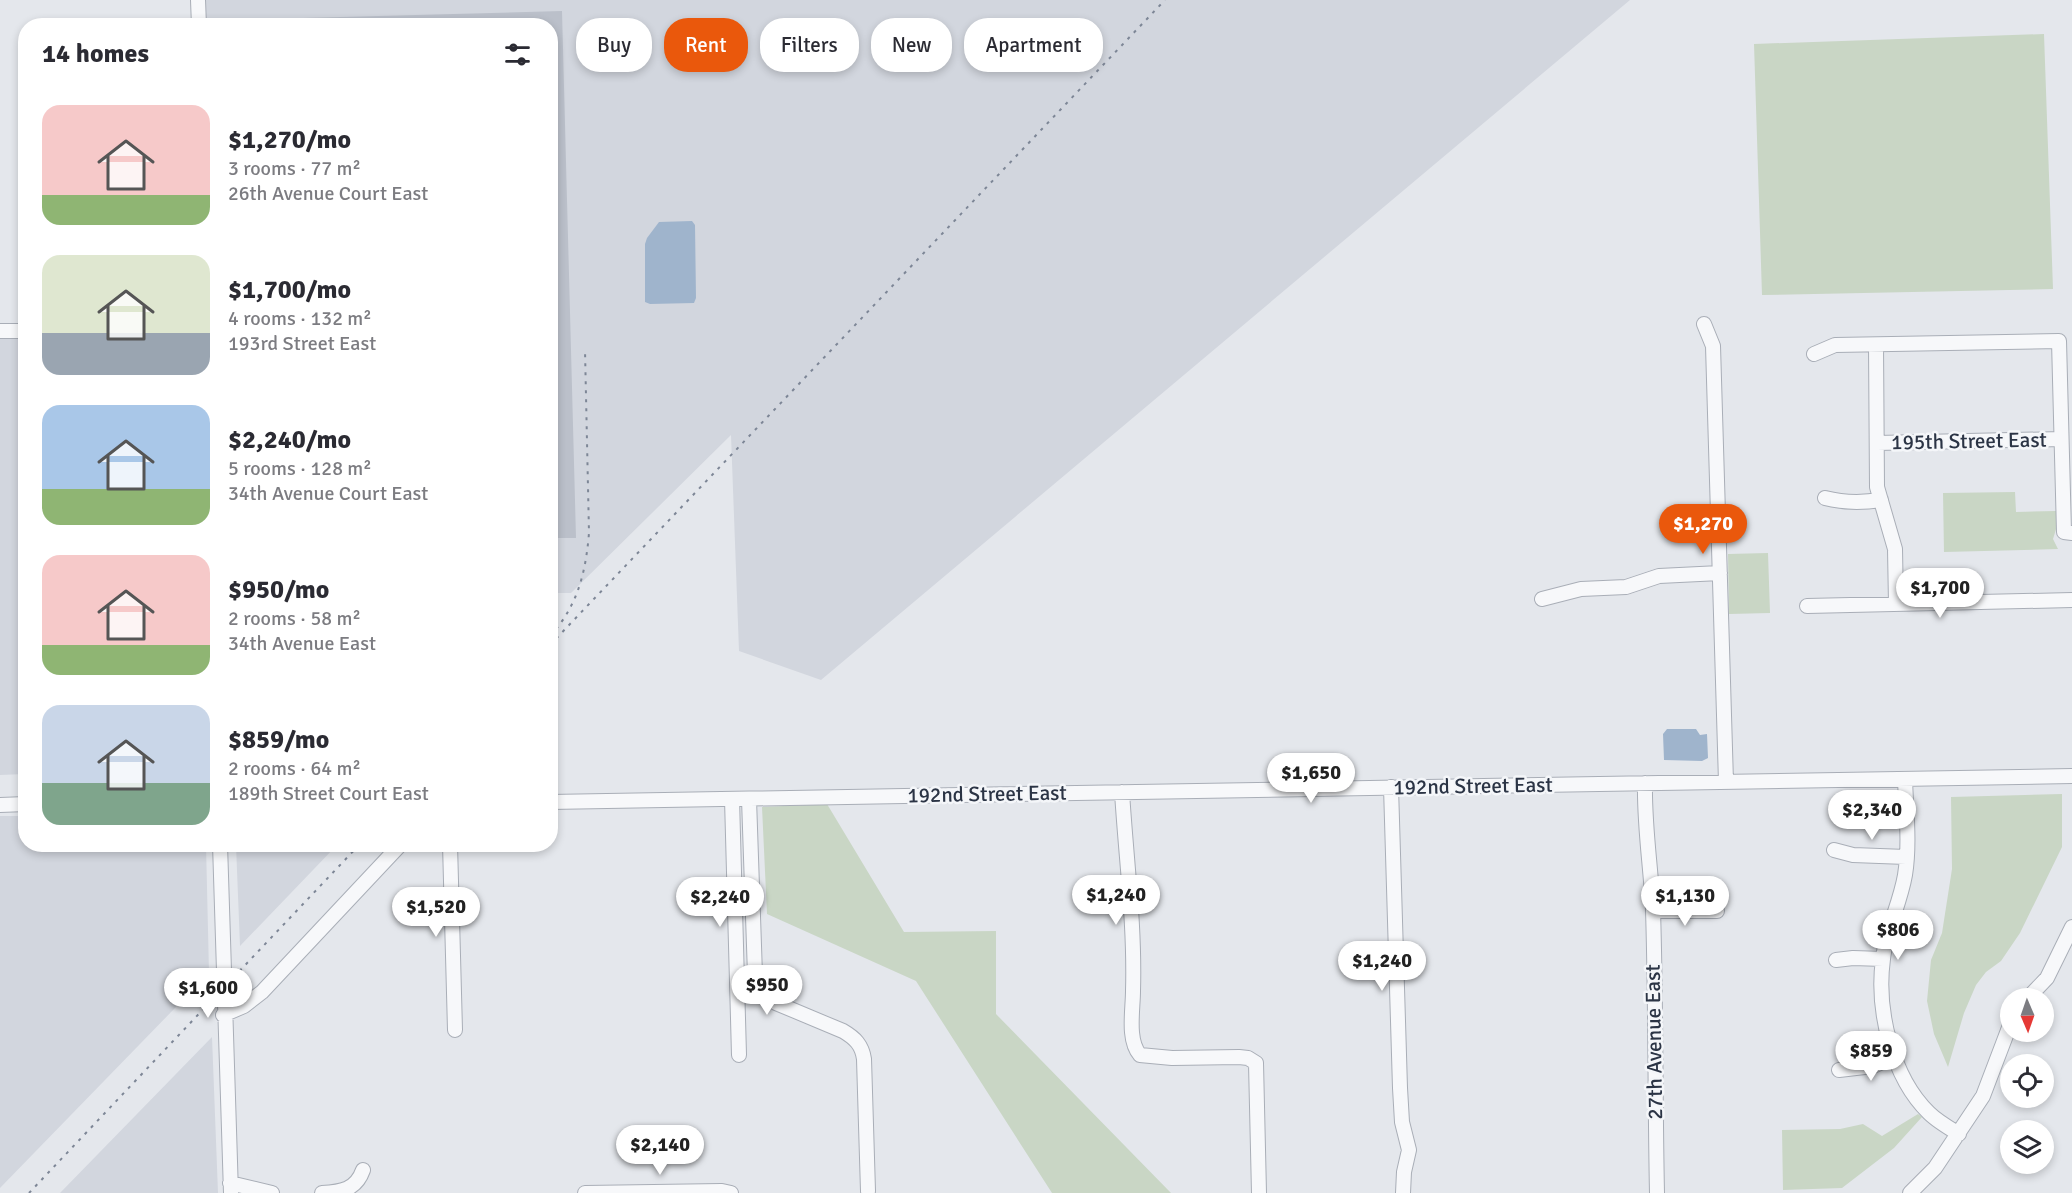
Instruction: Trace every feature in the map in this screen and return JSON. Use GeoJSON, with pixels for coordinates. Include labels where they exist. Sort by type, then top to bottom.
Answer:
{"type":"FeatureCollection","features":[{"type":"Feature","properties":{"kind":"street"},"geometry":{"type":"LineString","coordinates":[[198,0],[199,18]]}},
{"type":"Feature","properties":{"kind":"street"},"geometry":{"type":"LineString","coordinates":[[1704,324],[1713,346],[1726,782]]}},
{"type":"Feature","properties":{"kind":"street"},"geometry":{"type":"LineString","coordinates":[[0,331],[18,331]]}},
{"type":"Feature","properties":{"kind":"street"},"geometry":{"type":"LineString","coordinates":[[1814,354],[1835,345],[2059,341],[2061,439],[2068,532]]}},
{"type":"Feature","properties":{"kind":"street"},"geometry":{"type":"LineString","coordinates":[[1876,345],[1877,487],[1895,549],[1896,604]]}},
{"type":"Feature","properties":{"kind":"street","name":"195th Street East"},"geometry":{"type":"LineString","coordinates":[[1877,443],[2061,439]]}},
{"type":"Feature","properties":{"kind":"street"},"geometry":{"type":"LineString","coordinates":[[1825,498],[1841,502],[1881,500]]}},
{"type":"Feature","properties":{"kind":"street"},"geometry":{"type":"LineString","coordinates":[[1542,599],[1581,589],[1626,587],[1659,576],[1720,573]]}},
{"type":"Feature","properties":{"kind":"street"},"geometry":{"type":"LineString","coordinates":[[1808,606],[2072,600]]}},
{"type":"Feature","properties":{"kind":"street","name":"192nd Street East"},"geometry":{"type":"LineString","coordinates":[[558,802],[2072,776]]}},
{"type":"Feature","properties":{"kind":"street"},"geometry":{"type":"LineString","coordinates":[[1905,778],[1906,857],[1901,896],[1882,959],[1882,999],[1885,1025],[1894,1057],[1914,1096],[1929,1114],[1959,1134]]}},
{"type":"Feature","properties":{"kind":"street","name":"27th Avenue East"},"geometry":{"type":"LineString","coordinates":[[1645,783],[1645,820],[1650,850],[1653,910],[1657,1193]]}},
{"type":"Feature","properties":{"kind":"street"},"geometry":{"type":"LineString","coordinates":[[1391,787],[1400,1088],[1402,1122],[1409,1150],[1404,1172],[1403,1193]]}},
{"type":"Feature","properties":{"kind":"street"},"geometry":{"type":"LineString","coordinates":[[1122,792],[1134,961],[1132,1021],[1138,1052],[1156,1058],[1239,1057],[1253,1060],[1258,1070],[1259,1193]]}},
{"type":"Feature","properties":{"kind":"street"},"geometry":{"type":"LineString","coordinates":[[732,799],[739,1055]]}},
{"type":"Feature","properties":{"kind":"street"},"geometry":{"type":"LineString","coordinates":[[749,799],[755,975],[762,990],[776,1003],[843,1031],[853,1037],[860,1046],[864,1059],[868,1191]]}},
{"type":"Feature","properties":{"kind":"street"},"geometry":{"type":"LineString","coordinates":[[0,805],[18,804]]}},
{"type":"Feature","properties":{"kind":"street"},"geometry":{"type":"LineString","coordinates":[[1834,850],[1853,855],[1906,857]]}},
{"type":"Feature","properties":{"kind":"street"},"geometry":{"type":"LineString","coordinates":[[220,852],[231,1188],[272,1193]]}},
{"type":"Feature","properties":{"kind":"street"},"geometry":{"type":"LineString","coordinates":[[224,1015],[244,1006],[262,992],[393,852]]}},
{"type":"Feature","properties":{"kind":"street"},"geometry":{"type":"LineString","coordinates":[[450,852],[454,1030]]}},
{"type":"Feature","properties":{"kind":"street"},"geometry":{"type":"LineString","coordinates":[[1653,910],[1717,911]]}},
{"type":"Feature","properties":{"kind":"street"},"geometry":{"type":"LineString","coordinates":[[2037,988],[2047,978],[2072,927]]}},
{"type":"Feature","properties":{"kind":"street"},"geometry":{"type":"LineString","coordinates":[[1836,960],[1882,959]]}},
{"type":"Feature","properties":{"kind":"street"},"geometry":{"type":"LineString","coordinates":[[1910,1193],[1935,1168],[1983,1096],[2004,1042]]}},
{"type":"Feature","properties":{"kind":"street"},"geometry":{"type":"LineString","coordinates":[[1839,1070],[1873,1066],[1894,1057]]}},
{"type":"Feature","properties":{"kind":"street"},"geometry":{"type":"LineString","coordinates":[[322,1193],[341,1192],[355,1185],[363,1170]]}},
{"type":"Feature","properties":{"kind":"street"},"geometry":{"type":"LineString","coordinates":[[585,1193],[722,1191],[732,1193]]}},
{"type":"Feature","properties":{"kind":"shaded area"},"geometry":{"type":"Polygon","coordinates":[[[202,0],[1630,0],[821,680],[739,651],[731,435],[571,593],[558,593],[558,18],[203,18],[202,0]]]}},
{"type":"Feature","properties":{"kind":"shaded area"},"geometry":{"type":"Polygon","coordinates":[[[18,337],[18,774],[0,775],[0,338],[18,337]]]}},
{"type":"Feature","properties":{"kind":"shaded area"},"geometry":{"type":"Polygon","coordinates":[[[0,816],[18,816],[18,852],[206,852],[209,973],[0,1188],[0,816]]]}},
{"type":"Feature","properties":{"kind":"shaded area"},"geometry":{"type":"Polygon","coordinates":[[[236,852],[330,852],[240,946],[236,852]]]}},
{"type":"Feature","properties":{"kind":"shaded area"},"geometry":{"type":"Polygon","coordinates":[[[212,1037],[218,1193],[60,1193],[212,1037]]]}},
{"type":"Feature","properties":{"kind":"green space"},"geometry":{"type":"Polygon","coordinates":[[[2044,34],[2053,289],[1762,295],[1754,44],[2044,34]]]}},
{"type":"Feature","properties":{"kind":"green space"},"geometry":{"type":"Polygon","coordinates":[[[2015,492],[2016,512],[2056,511],[2057,526],[2053,539],[2058,549],[1944,552],[1943,493],[2015,492]]]}},
{"type":"Feature","properties":{"kind":"green space"},"geometry":{"type":"Polygon","coordinates":[[[1768,553],[1770,613],[1729,614],[1728,554],[1768,553]]]}},
{"type":"Feature","properties":{"kind":"green space"},"geometry":{"type":"Polygon","coordinates":[[[2062,794],[2062,847],[2020,933],[2001,961],[1986,972],[1976,985],[1964,1013],[1948,1067],[1934,1034],[1927,1001],[1931,960],[1942,933],[1952,869],[1951,797],[2062,794]]]}},
{"type":"Feature","properties":{"kind":"green space"},"geometry":{"type":"Polygon","coordinates":[[[827,804],[904,932],[996,931],[996,1014],[1171,1193],[1052,1193],[916,981],[767,914],[762,807],[827,804]]]}},
{"type":"Feature","properties":{"kind":"green space"},"geometry":{"type":"Polygon","coordinates":[[[1918,1114],[1922,1117],[1894,1148],[1842,1188],[1783,1190],[1782,1130],[1840,1129],[1863,1124],[1882,1136],[1918,1114]]]}},
{"type":"Feature","properties":{"kind":"water"},"geometry":{"type":"Polygon","coordinates":[[[692,221],[695,225],[696,298],[694,303],[650,304],[645,302],[645,244],[647,238],[659,222],[692,221]]]}},
{"type":"Feature","properties":{"kind":"water"},"geometry":{"type":"Polygon","coordinates":[[[1667,729],[1696,729],[1700,735],[1707,734],[1708,758],[1702,761],[1664,760],[1663,734],[1667,729]]]}},
{"type":"Feature","properties":{"kind":"building"},"geometry":{"type":"Polygon","coordinates":[[[562,11],[576,538],[558,538],[558,18],[303,18],[562,11]]]}},
{"type":"Feature","properties":{"kind":"railway"},"geometry":{"type":"LineString","coordinates":[[558,637],[1165,0]]}},
{"type":"Feature","properties":{"kind":"railway"},"geometry":{"type":"LineString","coordinates":[[558,626],[576,596],[588,546],[585,350]]}},
{"type":"Feature","properties":{"kind":"railway"},"geometry":{"type":"LineString","coordinates":[[29,1193],[352,852]]}}]}
